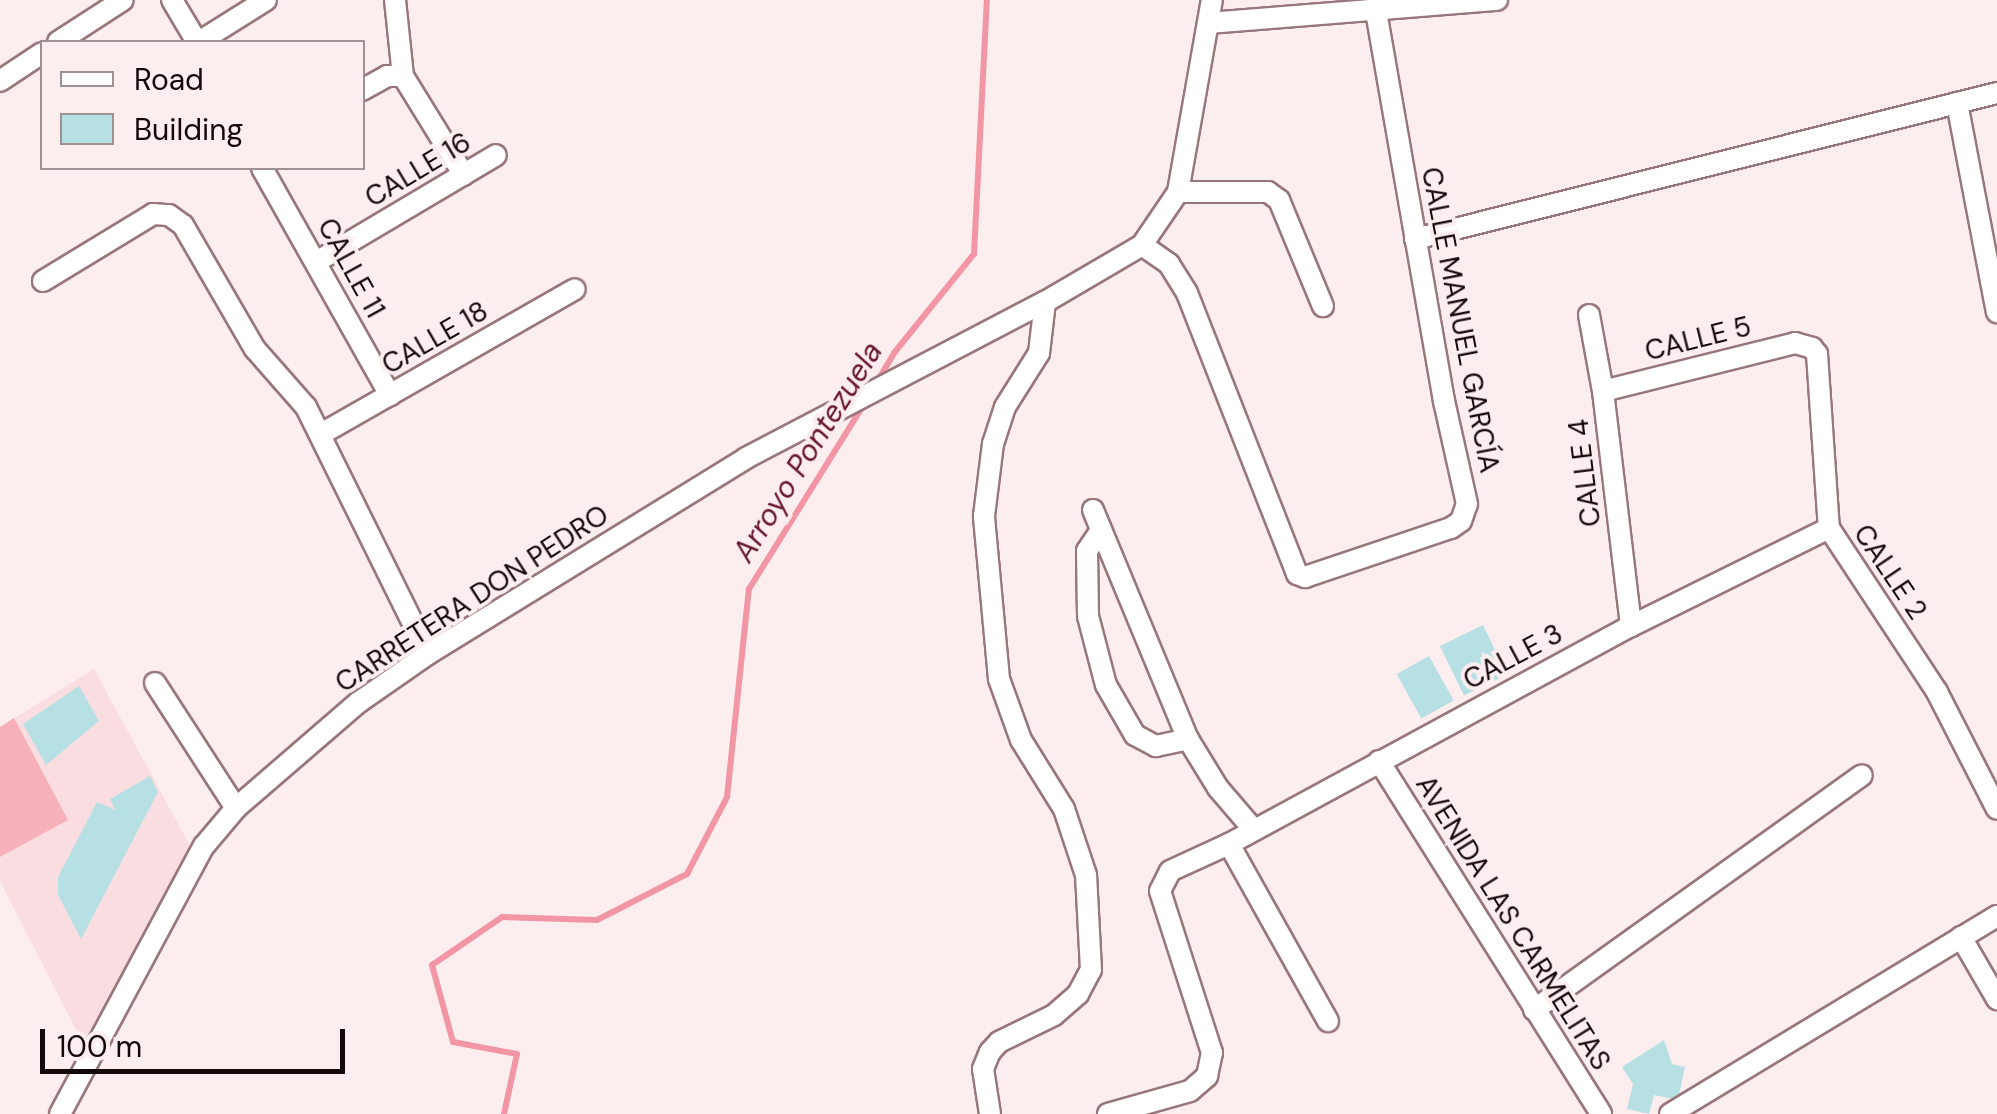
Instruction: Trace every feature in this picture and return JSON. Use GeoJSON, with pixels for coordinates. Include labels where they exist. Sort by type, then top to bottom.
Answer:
{"type":"FeatureCollection","features":[{"type":"Feature","properties":{"kind":"street"},"geometry":{"type":"LineString","coordinates":[[60,40],[91,8],[123,0]]}},
{"type":"Feature","properties":{"kind":"street"},"geometry":{"type":"LineString","coordinates":[[172,0],[197,40]]}},
{"type":"Feature","properties":{"kind":"street"},"geometry":{"type":"LineString","coordinates":[[201,40],[266,0]]}},
{"type":"Feature","properties":{"kind":"street"},"geometry":{"type":"LineString","coordinates":[[395,0],[403,76],[464,175]]}},
{"type":"Feature","properties":{"kind":"street"},"geometry":{"type":"LineString","coordinates":[[990,1114],[984,1069],[990,1052],[1000,1042],[1054,1015],[1078,994],[1090,970],[1086,874],[1064,809],[1022,740],[999,680],[984,516],[993,444],[1005,407],[1039,354],[1045,302],[1142,245],[1178,192],[1212,0]]}},
{"type":"Feature","properties":{"kind":"street"},"geometry":{"type":"LineString","coordinates":[[1209,23],[1375,6],[1497,0]]}},
{"type":"Feature","properties":{"kind":"street","name":"CALLE MANUEL GARCÍA"},"geometry":{"type":"LineString","coordinates":[[1142,245],[1169,264],[1187,292],[1298,574],[1305,577],[1452,528],[1466,512],[1375,6]]}},
{"type":"Feature","properties":{"kind":"street"},"geometry":{"type":"LineString","coordinates":[[0,81],[40,54]]}},
{"type":"Feature","properties":{"kind":"street"},"geometry":{"type":"LineString","coordinates":[[365,88],[387,76],[403,76]]}},
{"type":"Feature","properties":{"kind":"street"},"geometry":{"type":"LineString","coordinates":[[1415,239],[1997,93]]}},
{"type":"Feature","properties":{"kind":"street"},"geometry":{"type":"LineString","coordinates":[[1957,103],[1997,312]]}},
{"type":"Feature","properties":{"kind":"street","name":"CALLE 16"},"geometry":{"type":"LineString","coordinates":[[316,262],[496,155]]}},
{"type":"Feature","properties":{"kind":"street","name":"CALLE 11"},"geometry":{"type":"LineString","coordinates":[[263,170],[390,395]]}},
{"type":"Feature","properties":{"kind":"street"},"geometry":{"type":"LineString","coordinates":[[1178,192],[1268,192],[1279,200],[1324,306]]}},
{"type":"Feature","properties":{"kind":"street"},"geometry":{"type":"LineString","coordinates":[[43,281],[144,218],[169,216],[187,230],[254,348],[306,407],[428,654]]}},
{"type":"Feature","properties":{"kind":"street","name":"CALLE 18"},"geometry":{"type":"LineString","coordinates":[[321,434],[576,289]]}},
{"type":"Feature","properties":{"kind":"street","name":"CARRETERA DON PEDRO"},"geometry":{"type":"LineString","coordinates":[[60,1114],[196,861],[236,808],[359,702],[428,654],[746,458],[1045,302]]}},
{"type":"Feature","properties":{"kind":"street","name":"CALLE 4"},"geometry":{"type":"LineString","coordinates":[[1589,315],[1603,391],[1630,626]]}},
{"type":"Feature","properties":{"kind":"street","name":"CALLE 5"},"geometry":{"type":"LineString","coordinates":[[1603,391],[1795,342],[1807,346]]}},
{"type":"Feature","properties":{"kind":"street","name":"CALLE 2"},"geometry":{"type":"LineString","coordinates":[[1807,346],[1817,354],[1829,528],[1937,692],[1997,809]]}},
{"type":"Feature","properties":{"kind":"street"},"geometry":{"type":"LineString","coordinates":[[1188,739],[1156,746],[1136,734],[1106,685],[1088,616],[1087,551],[1097,520],[1188,739],[1218,788],[1254,830]]}},
{"type":"Feature","properties":{"kind":"street","name":"CALLE 3"},"geometry":{"type":"LineString","coordinates":[[1108,1114],[1190,1091],[1207,1076],[1212,1053],[1160,891],[1170,871],[1229,844],[1630,626],[1829,528]]}},
{"type":"Feature","properties":{"kind":"street"},"geometry":{"type":"LineString","coordinates":[[155,683],[236,808]]}},
{"type":"Feature","properties":{"kind":"street","name":"AVENIDA LAS CARMELITAS"},"geometry":{"type":"LineString","coordinates":[[1379,761],[1601,1114]]}},
{"type":"Feature","properties":{"kind":"street"},"geometry":{"type":"LineString","coordinates":[[1534,1010],[1862,774]]}},
{"type":"Feature","properties":{"kind":"street"},"geometry":{"type":"LineString","coordinates":[[1229,844],[1328,1021]]}},
{"type":"Feature","properties":{"kind":"street"},"geometry":{"type":"LineString","coordinates":[[1670,1114],[1997,916]]}},
{"type":"Feature","properties":{"kind":"street"},"geometry":{"type":"LineString","coordinates":[[1962,937],[1997,1000]]}},
{"type":"Feature","properties":{"kind":"shaded area"},"geometry":{"type":"Polygon","coordinates":[[[94,669],[195,855],[88,1053],[0,881],[0,727],[94,669]]]}},
{"type":"Feature","properties":{"kind":"shaded area"},"geometry":{"type":"Polygon","coordinates":[[[14,718],[68,820],[0,857],[0,727],[14,718]]]}},
{"type":"Feature","properties":{"kind":"building"},"geometry":{"type":"Polygon","coordinates":[[[1483,625],[1507,674],[1464,695],[1440,646],[1483,625]]]}},
{"type":"Feature","properties":{"kind":"building"},"geometry":{"type":"Polygon","coordinates":[[[1429,656],[1454,701],[1421,719],[1397,674],[1429,656]]]}},
{"type":"Feature","properties":{"kind":"building"},"geometry":{"type":"Polygon","coordinates":[[[79,686],[99,721],[46,765],[23,724],[79,686]]]}},
{"type":"Feature","properties":{"kind":"building"},"geometry":{"type":"Polygon","coordinates":[[[150,776],[158,792],[81,939],[58,895],[58,877],[97,802],[115,810],[110,799],[150,776]]]}},
{"type":"Feature","properties":{"kind":"building"},"geometry":{"type":"Polygon","coordinates":[[[1664,1040],[1672,1064],[1685,1067],[1678,1100],[1654,1095],[1649,1114],[1627,1109],[1633,1084],[1622,1067],[1664,1040]]]}},
{"type":"Feature","properties":{"kind":"waterway","name":"Arroyo Pontezuela"},"geometry":{"type":"LineString","coordinates":[[878,380],[894,353],[974,254],[987,0]]}},
{"type":"Feature","properties":{"kind":"waterway","name":"Arroyo Pontezuela"},"geometry":{"type":"LineString","coordinates":[[504,1114],[517,1054],[453,1042],[432,965],[502,917],[597,920],[687,874],[727,797],[749,589],[864,404]]}}]}
